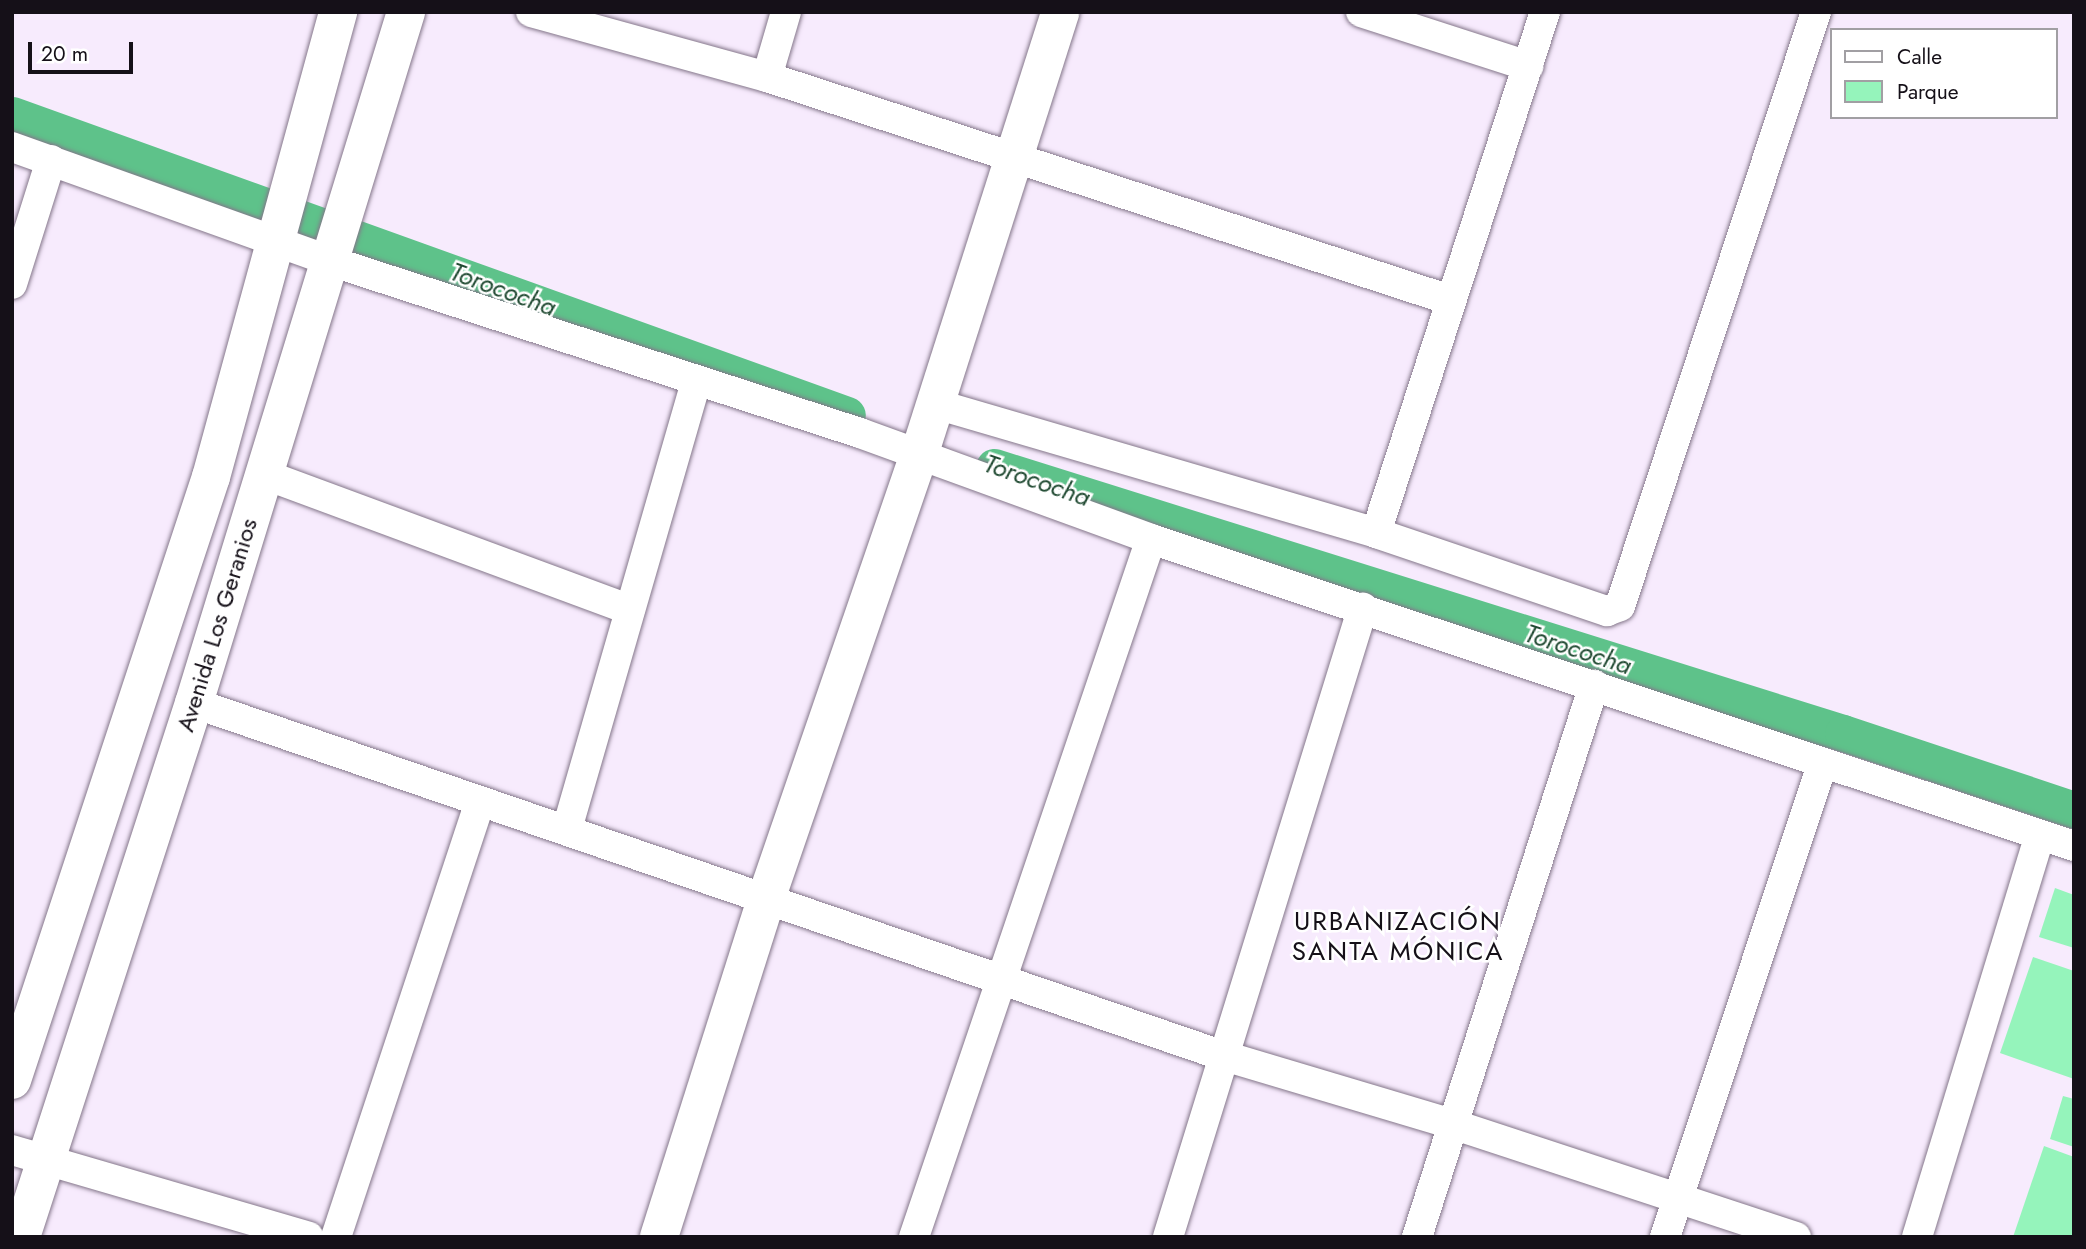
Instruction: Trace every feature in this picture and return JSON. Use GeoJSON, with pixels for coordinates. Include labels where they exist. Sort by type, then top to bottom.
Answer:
{"type":"FeatureCollection","features":[{"type":"Feature","properties":{"kind":"street","name":"Avenida Los Geranios"},"geometry":{"type":"LineString","coordinates":[[12,1080],[211,477],[338,12]]}},
{"type":"Feature","properties":{"kind":"street","name":"Avenida Los Geranios"},"geometry":{"type":"LineString","coordinates":[[21,1237],[29,1153],[194,702],[406,12]]}},
{"type":"Feature","properties":{"kind":"street"},"geometry":{"type":"LineString","coordinates":[[531,12],[767,77],[1450,300]]}},
{"type":"Feature","properties":{"kind":"street"},"geometry":{"type":"LineString","coordinates":[[767,77],[786,12]]}},
{"type":"Feature","properties":{"kind":"street"},"geometry":{"type":"LineString","coordinates":[[659,1237],[767,896],[926,435],[1060,12]]}},
{"type":"Feature","properties":{"kind":"street"},"geometry":{"type":"LineString","coordinates":[[1361,12],[1528,66]]}},
{"type":"Feature","properties":{"kind":"street"},"geometry":{"type":"LineString","coordinates":[[1376,533],[1545,12]]}},
{"type":"Feature","properties":{"kind":"street"},"geometry":{"type":"LineString","coordinates":[[12,147],[333,255],[696,382],[1376,533],[1607,611],[1620,606],[1816,12]]}},
{"type":"Feature","properties":{"kind":"street"},"geometry":{"type":"LineString","coordinates":[[12,284],[51,160]]}},
{"type":"Feature","properties":{"kind":"street"},"geometry":{"type":"LineString","coordinates":[[567,829],[696,382]]}},
{"type":"Feature","properties":{"kind":"street"},"geometry":{"type":"LineString","coordinates":[[926,435],[1151,539],[1363,607],[1822,764],[2074,846]]}},
{"type":"Feature","properties":{"kind":"street"},"geometry":{"type":"LineString","coordinates":[[263,474],[630,610]]}},
{"type":"Feature","properties":{"kind":"street"},"geometry":{"type":"LineString","coordinates":[[914,1237],[1151,539]]}},
{"type":"Feature","properties":{"kind":"street"},"geometry":{"type":"LineString","coordinates":[[1168,1237],[1363,607]]}},
{"type":"Feature","properties":{"kind":"street"},"geometry":{"type":"LineString","coordinates":[[1417,1237],[1594,685]]}},
{"type":"Feature","properties":{"kind":"street"},"geometry":{"type":"LineString","coordinates":[[194,702],[480,802],[767,896],[1224,1056],[1455,1125],[1796,1237]]}},
{"type":"Feature","properties":{"kind":"street"},"geometry":{"type":"LineString","coordinates":[[1665,1237],[1822,764]]}},
{"type":"Feature","properties":{"kind":"street"},"geometry":{"type":"LineString","coordinates":[[336,1237],[480,802]]}},
{"type":"Feature","properties":{"kind":"street"},"geometry":{"type":"LineString","coordinates":[[1917,1237],[2040,835]]}},
{"type":"Feature","properties":{"kind":"street"},"geometry":{"type":"LineString","coordinates":[[29,1153],[309,1237]]}},
{"type":"Feature","properties":{"kind":"green space"},"geometry":{"type":"Polygon","coordinates":[[[2055,888],[2074,895],[2074,948],[2039,937],[2055,888]]]}},
{"type":"Feature","properties":{"kind":"green space"},"geometry":{"type":"Polygon","coordinates":[[[2033,957],[2074,971],[2074,1079],[2000,1053],[2033,957]]]}},
{"type":"Feature","properties":{"kind":"green space"},"geometry":{"type":"Polygon","coordinates":[[[2063,1096],[2074,1099],[2074,1147],[2050,1139],[2063,1096]]]}},
{"type":"Feature","properties":{"kind":"green space"},"geometry":{"type":"Polygon","coordinates":[[[2044,1146],[2074,1157],[2074,1237],[2013,1237],[2044,1146]]]}},
{"type":"Feature","properties":{"kind":"waterway","name":"Torococha"},"geometry":{"type":"LineString","coordinates":[[12,115],[847,415]]}},
{"type":"Feature","properties":{"kind":"waterway","name":"Torococha"},"geometry":{"type":"LineString","coordinates":[[994,467],[1843,733],[2074,810]]}},
{"type":"Feature","properties":{"kind":"district","name":"URBANIZACIÓN SANTA MÓNICA"},"geometry":{"type":"Point","coordinates":[1398,937]}}]}
